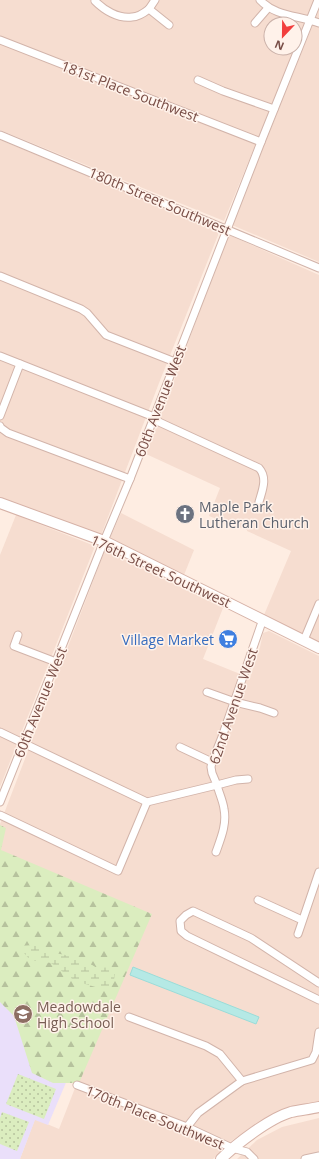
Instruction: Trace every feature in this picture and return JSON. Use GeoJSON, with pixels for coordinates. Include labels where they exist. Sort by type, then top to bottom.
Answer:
{"type":"FeatureCollection","features":[{"type":"Feature","properties":{"kind":"street"},"geometry":{"type":"LineString","coordinates":[[95,1],[106,11],[132,18],[149,9],[155,0]]}},
{"type":"Feature","properties":{"kind":"street"},"geometry":{"type":"LineString","coordinates":[[260,0],[268,8],[278,13],[319,23]]}},
{"type":"Feature","properties":{"kind":"street","name":"60th Avenue West"},"geometry":{"type":"LineString","coordinates":[[0,802],[130,479],[174,362],[318,0]]}},
{"type":"Feature","properties":{"kind":"street"},"geometry":{"type":"LineString","coordinates":[[255,23],[268,8]]}},
{"type":"Feature","properties":{"kind":"street"},"geometry":{"type":"LineString","coordinates":[[149,9],[169,25]]}},
{"type":"Feature","properties":{"kind":"street","name":"181st Place Southwest"},"geometry":{"type":"LineString","coordinates":[[0,40],[261,142]]}},
{"type":"Feature","properties":{"kind":"street"},"geometry":{"type":"LineString","coordinates":[[198,80],[223,91],[274,109]]}},
{"type":"Feature","properties":{"kind":"street","name":"180th Street Southwest"},"geometry":{"type":"LineString","coordinates":[[0,135],[319,268]]}},
{"type":"Feature","properties":{"kind":"street"},"geometry":{"type":"LineString","coordinates":[[0,276],[81,309],[87,313],[106,335],[174,362]]}},
{"type":"Feature","properties":{"kind":"street"},"geometry":{"type":"LineString","coordinates":[[0,356],[154,417],[159,422],[259,468],[263,472],[264,480],[259,502]]}},
{"type":"Feature","properties":{"kind":"street"},"geometry":{"type":"LineString","coordinates":[[0,416],[20,364]]}},
{"type":"Feature","properties":{"kind":"street"},"geometry":{"type":"LineString","coordinates":[[0,426],[8,433],[130,479]]}},
{"type":"Feature","properties":{"kind":"street","name":"176th Street Southwest"},"geometry":{"type":"LineString","coordinates":[[0,503],[104,541],[319,648]]}},
{"type":"Feature","properties":{"kind":"street"},"geometry":{"type":"LineString","coordinates":[[304,640],[319,604]]}},
{"type":"Feature","properties":{"kind":"street","name":"62nd Avenue West"},"geometry":{"type":"LineString","coordinates":[[248,779],[236,780],[217,785],[211,767],[263,619]]}},
{"type":"Feature","properties":{"kind":"street"},"geometry":{"type":"LineString","coordinates":[[18,635],[14,646],[56,662]]}},
{"type":"Feature","properties":{"kind":"street"},"geometry":{"type":"LineString","coordinates":[[207,692],[274,713]]}},
{"type":"Feature","properties":{"kind":"street"},"geometry":{"type":"LineString","coordinates":[[0,732],[147,802],[217,785],[224,808],[225,820],[224,829],[216,852]]}},
{"type":"Feature","properties":{"kind":"street"},"geometry":{"type":"LineString","coordinates":[[180,747],[212,762]]}},
{"type":"Feature","properties":{"kind":"street"},"geometry":{"type":"LineString","coordinates":[[0,815],[118,871],[147,802]]}},
{"type":"Feature","properties":{"kind":"street"},"geometry":{"type":"LineString","coordinates":[[298,934],[319,872]]}},
{"type":"Feature","properties":{"kind":"street"},"geometry":{"type":"LineString","coordinates":[[258,900],[302,920]]}},
{"type":"Feature","properties":{"kind":"street"},"geometry":{"type":"LineString","coordinates":[[319,983],[252,938],[205,916],[193,911],[180,921],[181,931],[187,936],[319,1000]]}},
{"type":"Feature","properties":{"kind":"street"},"geometry":{"type":"LineString","coordinates":[[128,1017],[206,1046],[220,1054],[242,1081]]}},
{"type":"Feature","properties":{"kind":"street"},"geometry":{"type":"LineString","coordinates":[[187,1127],[198,1113],[242,1081],[312,1060],[316,1052],[319,1032]]}},
{"type":"Feature","properties":{"kind":"street","name":"170th Place Southwest"},"geometry":{"type":"LineString","coordinates":[[78,1085],[187,1127],[232,1148],[247,1152],[254,1159]]}},
{"type":"Feature","properties":{"kind":"street"},"geometry":{"type":"LineString","coordinates":[[220,1159],[232,1148],[270,1121],[290,1112],[319,1107]]}},
{"type":"Feature","properties":{"kind":"street"},"geometry":{"type":"LineString","coordinates":[[305,1159],[319,1156]]}},
{"type":"Feature","properties":{"kind":"shaded area"},"geometry":{"type":"Polygon","coordinates":[[[0,0],[315,0],[303,29],[303,16],[263,16],[263,56],[292,56],[224,221],[0,130],[0,0]]]}},
{"type":"Feature","properties":{"kind":"shaded area"},"geometry":{"type":"Polygon","coordinates":[[[319,9],[319,262],[232,225],[300,56],[303,56],[303,49],[319,9]]]}},
{"type":"Feature","properties":{"kind":"shaded area"},"geometry":{"type":"Polygon","coordinates":[[[0,140],[214,227],[218,232],[102,533],[100,534],[96,534],[0,497],[0,140]]]}},
{"type":"Feature","properties":{"kind":"shaded area"},"geometry":{"type":"Polygon","coordinates":[[[229,235],[319,275],[319,643],[264,615],[291,551],[247,530],[209,516],[220,488],[146,454],[229,235]]]}},
{"type":"Feature","properties":{"kind":"shaded area"},"geometry":{"type":"Polygon","coordinates":[[[121,513],[194,550],[184,575],[111,539],[121,513]]]}},
{"type":"Feature","properties":{"kind":"shaded area"},"geometry":{"type":"Polygon","coordinates":[[[16,515],[95,546],[0,787],[0,555],[16,515]]]}},
{"type":"Feature","properties":{"kind":"shaded area"},"geometry":{"type":"Polygon","coordinates":[[[105,550],[223,608],[203,659],[250,678],[263,633],[269,631],[319,656],[319,1105],[263,1121],[231,1141],[213,1159],[20,1159],[35,1119],[59,1129],[143,914],[0,856],[0,824],[105,550]]]}},
{"type":"Feature","properties":{"kind":"shaded area","name":"Meadowdale High School"},"geometry":{"type":"Polygon","coordinates":[[[0,925],[73,1066],[48,1125],[35,1120],[20,1159],[0,1159],[0,925]]]}},
{"type":"Feature","properties":{"kind":"shaded area"},"geometry":{"type":"Polygon","coordinates":[[[319,1118],[319,1159],[237,1159],[257,1140],[282,1127],[319,1118]]]}},
{"type":"Feature","properties":{"kind":"green space"},"geometry":{"type":"Polygon","coordinates":[[[0,825],[6,828],[1,850],[152,914],[79,1083],[53,1083],[32,1073],[14,1016],[0,1002],[0,825]]]}},
{"type":"Feature","properties":{"kind":"green space"},"geometry":{"type":"Polygon","coordinates":[[[35,945],[55,953],[81,958],[97,968],[116,967],[114,980],[109,991],[75,981],[51,963],[30,960],[18,946],[35,945]]]}},
{"type":"Feature","properties":{"kind":"green space"},"geometry":{"type":"Polygon","coordinates":[[[18,1074],[56,1089],[44,1119],[6,1104],[18,1074]]]}},
{"type":"Feature","properties":{"kind":"green space"},"geometry":{"type":"Polygon","coordinates":[[[2,1112],[29,1122],[17,1151],[0,1144],[0,1118],[2,1112]]]}},
{"type":"Feature","properties":{"kind":"water"},"geometry":{"type":"Polygon","coordinates":[[[133,967],[259,1017],[256,1024],[130,975],[133,967]]]}},
{"type":"Feature","properties":{"kind":"place","name":"Maple Park Lutheran Church"},"geometry":{"type":"Point","coordinates":[185,514]}},
{"type":"Feature","properties":{"kind":"place","name":"Village Market"},"geometry":{"type":"Point","coordinates":[228,639]}},
{"type":"Feature","properties":{"kind":"place","name":"Meadowdale High School"},"geometry":{"type":"Point","coordinates":[23,1014]}}]}
